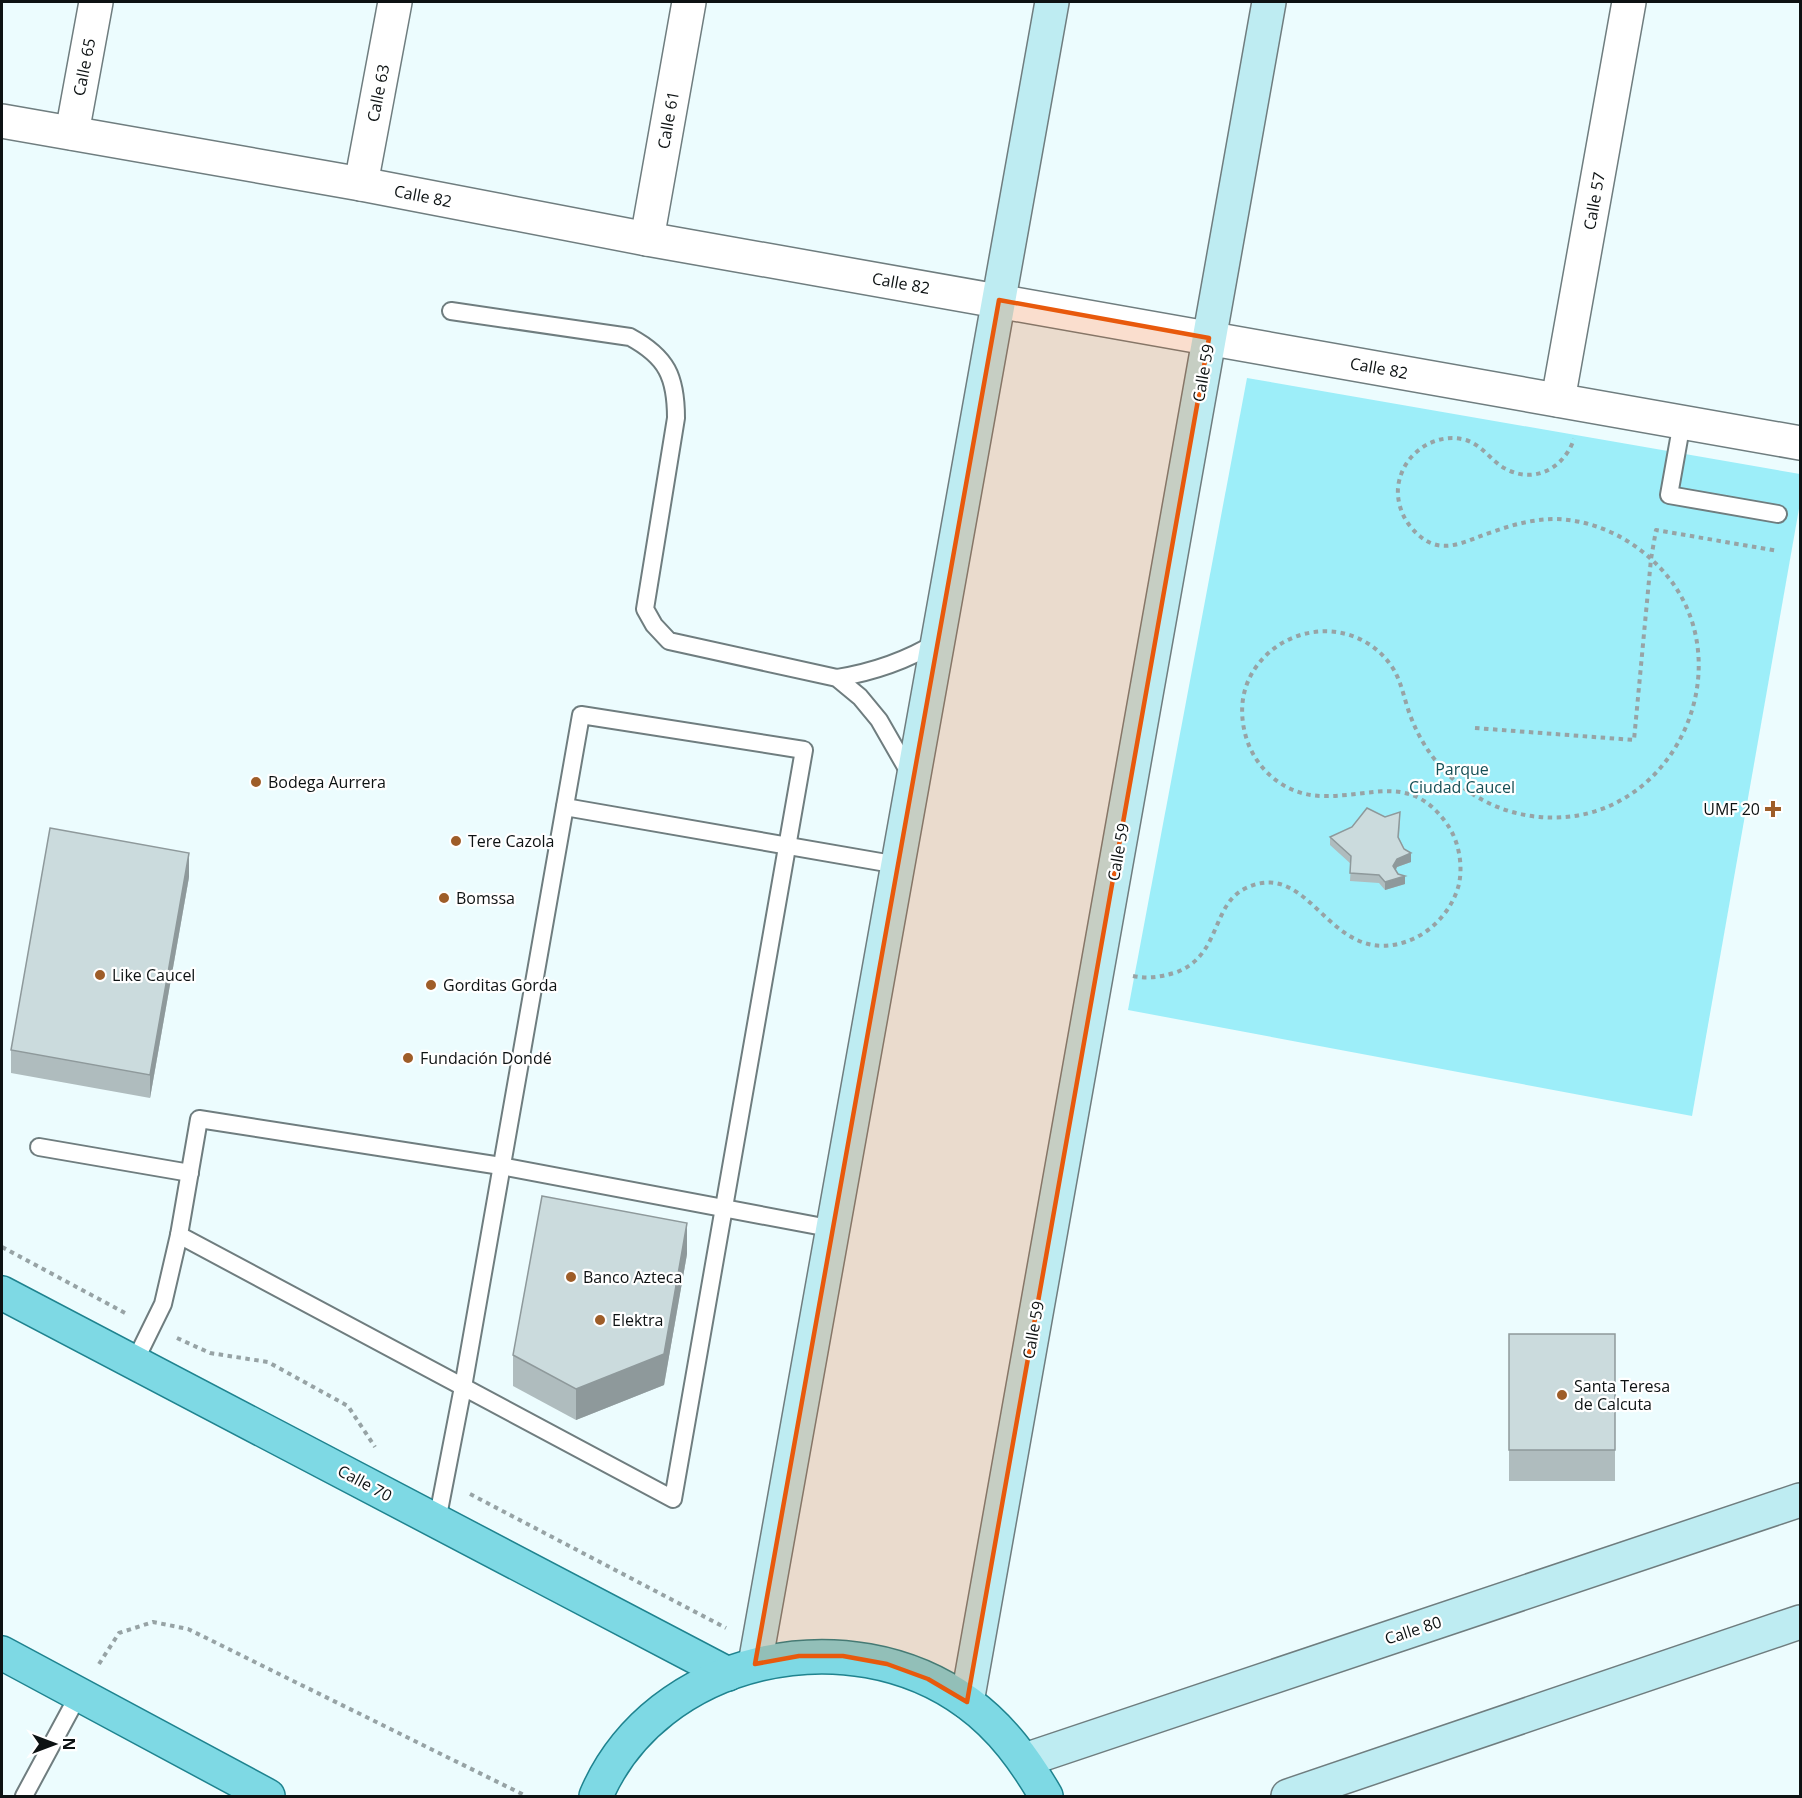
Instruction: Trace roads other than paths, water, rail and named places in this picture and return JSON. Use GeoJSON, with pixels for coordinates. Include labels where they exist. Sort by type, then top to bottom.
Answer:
{"type":"FeatureCollection","features":[{"type":"Feature","properties":{"kind":"main road"},"geometry":{"type":"LineString","coordinates":[[747,1661],[834,1229],[1052,2]]}},
{"type":"Feature","properties":{"kind":"main road","name":"Calle 59"},"geometry":{"type":"LineString","coordinates":[[967,1702],[1269,2]]}},
{"type":"Feature","properties":{"kind":"main road","name":"Calle 70"},"geometry":{"type":"LineString","coordinates":[[2,1293],[437,1521],[747,1661]]}},
{"type":"Feature","properties":{"kind":"main road","name":"Calle 80"},"geometry":{"type":"LineString","coordinates":[[1025,1760],[1800,1500]]}},
{"type":"Feature","properties":{"kind":"main road"},"geometry":{"type":"LineString","coordinates":[[1288,1797],[1800,1622]]}},
{"type":"Feature","properties":{"kind":"main road"},"geometry":{"type":"LineString","coordinates":[[2,1653],[268,1797]]}},
{"type":"Feature","properties":{"kind":"main road"},"geometry":{"type":"LineString","coordinates":[[596,1797],[617,1761],[639,1733],[666,1709],[695,1689],[747,1661],[799,1656],[843,1656],[887,1664],[928,1680],[967,1702],[1005,1736],[1025,1760],[1046,1797]]}},
{"type":"Feature","properties":{"kind":"street","name":"Calle 65"},"geometry":{"type":"LineString","coordinates":[[72,134],[96,2]]}},
{"type":"Feature","properties":{"kind":"street","name":"Calle 63"},"geometry":{"type":"LineString","coordinates":[[361,184],[394,2]]}},
{"type":"Feature","properties":{"kind":"street","name":"Calle 61"},"geometry":{"type":"LineString","coordinates":[[647,239],[689,2]]}},
{"type":"Feature","properties":{"kind":"street","name":"Calle 57"},"geometry":{"type":"LineString","coordinates":[[1569,402],[1629,2]]}},
{"type":"Feature","properties":{"kind":"street","name":"Calle 82"},"geometry":{"type":"LineString","coordinates":[[2,121],[361,184],[647,239],[1800,443]]}},
{"type":"Feature","properties":{"kind":"lane"},"geometry":{"type":"LineString","coordinates":[[451,311],[630,337],[652,349],[668,370],[676,395],[676,418],[645,609],[654,625],[669,641],[837,678],[865,673],[892,664],[938,642]]}},
{"type":"Feature","properties":{"kind":"lane"},"geometry":{"type":"LineString","coordinates":[[1682,422],[1669,495],[1778,514]]}},
{"type":"Feature","properties":{"kind":"lane"},"geometry":{"type":"LineString","coordinates":[[837,678],[860,697],[879,720],[914,781]]}},
{"type":"Feature","properties":{"kind":"lane"},"geometry":{"type":"LineString","coordinates":[[179,1235],[463,1387],[673,1498],[804,750],[581,715],[463,1387],[437,1521]]}},
{"type":"Feature","properties":{"kind":"lane"},"geometry":{"type":"LineString","coordinates":[[565,807],[898,865]]}},
{"type":"Feature","properties":{"kind":"lane"},"geometry":{"type":"LineString","coordinates":[[134,1363],[163,1304],[179,1235],[199,1119],[501,1166],[834,1229]]}},
{"type":"Feature","properties":{"kind":"lane"},"geometry":{"type":"LineString","coordinates":[[39,1147],[190,1173]]}},
{"type":"Feature","properties":{"kind":"lane"},"geometry":{"type":"LineString","coordinates":[[24,1797],[79,1694]]}},
{"type":"Feature","properties":{"kind":"place","name":"Bodega Aurrera"},"geometry":{"type":"Point","coordinates":[256,782]}},
{"type":"Feature","properties":{"kind":"place","name":"UMF 20"},"geometry":{"type":"Point","coordinates":[1773,809]}},
{"type":"Feature","properties":{"kind":"place","name":"Tere Cazola"},"geometry":{"type":"Point","coordinates":[456,841]}},
{"type":"Feature","properties":{"kind":"place","name":"Bomssa"},"geometry":{"type":"Point","coordinates":[444,898]}},
{"type":"Feature","properties":{"kind":"place","name":"Like Caucel"},"geometry":{"type":"Point","coordinates":[100,975]}},
{"type":"Feature","properties":{"kind":"place","name":"Gorditas Gorda"},"geometry":{"type":"Point","coordinates":[431,985]}},
{"type":"Feature","properties":{"kind":"place","name":"Fundación Dondé"},"geometry":{"type":"Point","coordinates":[408,1058]}},
{"type":"Feature","properties":{"kind":"place","name":"Banco Azteca"},"geometry":{"type":"Point","coordinates":[571,1277]}},
{"type":"Feature","properties":{"kind":"place","name":"Elektra"},"geometry":{"type":"Point","coordinates":[600,1320]}},
{"type":"Feature","properties":{"kind":"place","name":"Santa Teresa de Calcuta"},"geometry":{"type":"Point","coordinates":[1562,1395]}},
{"type":"Feature","properties":{"kind":"park label","name":"Parque Ciudad Caucel"},"geometry":{"type":"Point","coordinates":[1462,778]}}]}
